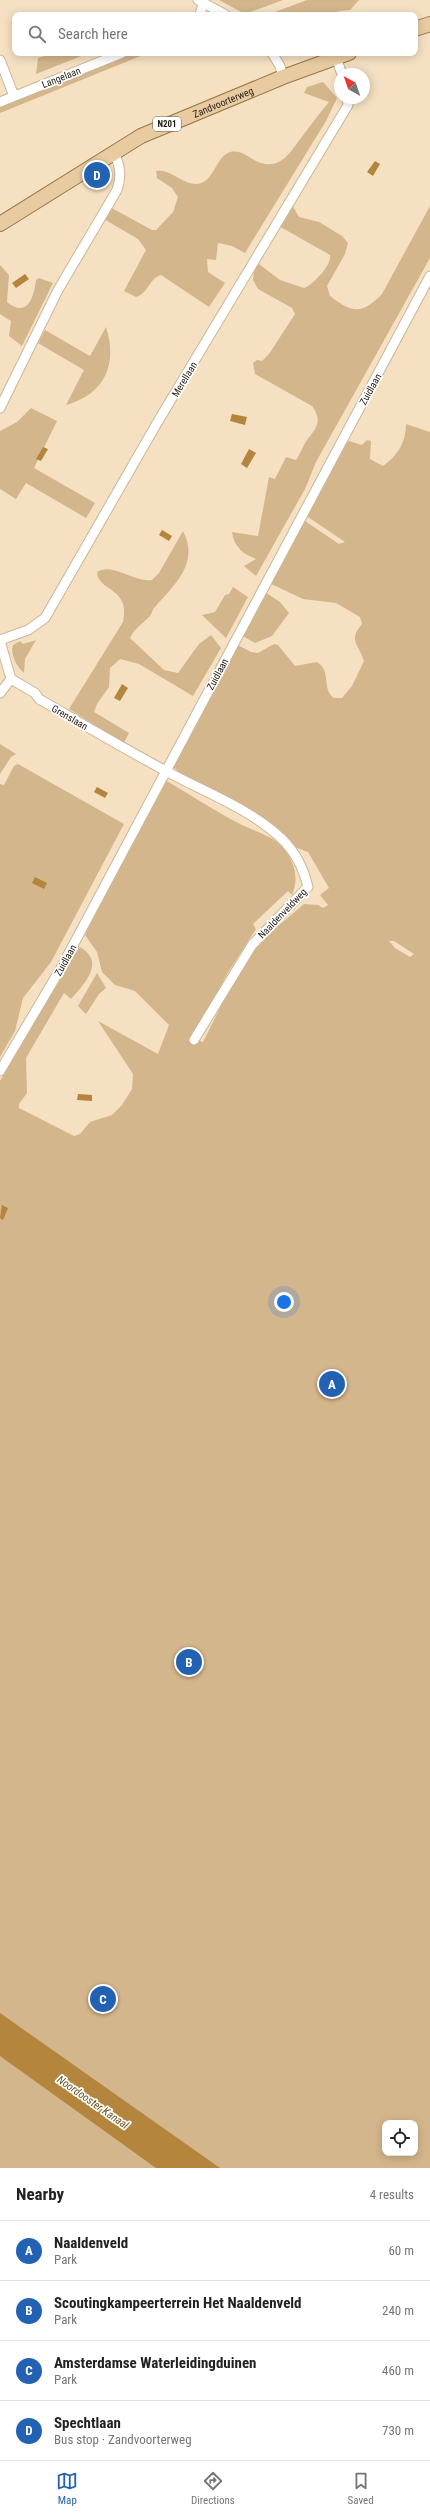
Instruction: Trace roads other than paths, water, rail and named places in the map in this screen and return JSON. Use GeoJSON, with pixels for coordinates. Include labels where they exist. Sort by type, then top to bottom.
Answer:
{"type":"FeatureCollection","features":[{"type":"Feature","properties":{"kind":"main road"},"geometry":{"type":"LineString","coordinates":[[418,28],[430,24]]}},
{"type":"Feature","properties":{"kind":"main road","name":"Zandvoorterweg"},"geometry":{"type":"LineString","coordinates":[[0,224],[114,152],[156,129],[283,77],[339,56]]}},
{"type":"Feature","properties":{"kind":"street"},"geometry":{"type":"LineString","coordinates":[[200,12],[202,1],[221,12]]}},
{"type":"Feature","properties":{"kind":"street","name":"Langelaan"},"geometry":{"type":"LineString","coordinates":[[0,102],[114,56]]}},
{"type":"Feature","properties":{"kind":"street"},"geometry":{"type":"LineString","coordinates":[[274,56],[280,66],[283,77]]}},
{"type":"Feature","properties":{"kind":"street"},"geometry":{"type":"LineString","coordinates":[[342,56],[342,68]]}},
{"type":"Feature","properties":{"kind":"street"},"geometry":{"type":"LineString","coordinates":[[0,60],[14,96]]}},
{"type":"Feature","properties":{"kind":"street","name":"Merellaan"},"geometry":{"type":"LineString","coordinates":[[0,640],[28,630],[45,618],[157,423],[348,104]]}},
{"type":"Feature","properties":{"kind":"street"},"geometry":{"type":"LineString","coordinates":[[0,408],[58,290],[117,190],[121,177],[119,165],[114,152]]}},
{"type":"Feature","properties":{"kind":"street","name":"Zuidlaan"},"geometry":{"type":"LineString","coordinates":[[0,1071],[61,968],[430,276]]}},
{"type":"Feature","properties":{"kind":"street"},"geometry":{"type":"LineString","coordinates":[[0,640],[11,678],[0,693]]}},
{"type":"Feature","properties":{"kind":"street","name":"Grenslaan"},"geometry":{"type":"LineString","coordinates":[[11,678],[35,693],[39,699],[166,771]]}},
{"type":"Feature","properties":{"kind":"street","name":"Naaldenveldweg"},"geometry":{"type":"LineString","coordinates":[[166,771],[248,814],[280,838],[297,856],[304,869],[308,887],[252,945],[194,1040]]}},
{"type":"Feature","properties":{"kind":"water"},"geometry":{"type":"Polygon","coordinates":[[[375,161],[380,164],[373,176],[367,172],[375,161]]]}},
{"type":"Feature","properties":{"kind":"water"},"geometry":{"type":"Polygon","coordinates":[[[25,274],[29,279],[16,288],[12,283],[25,274]]]}},
{"type":"Feature","properties":{"kind":"water"},"geometry":{"type":"Polygon","coordinates":[[[232,414],[247,417],[245,425],[230,421],[232,414]]]}},
{"type":"Feature","properties":{"kind":"water"},"geometry":{"type":"Polygon","coordinates":[[[43,447],[48,449],[41,461],[36,459],[43,447]]]}},
{"type":"Feature","properties":{"kind":"water"},"geometry":{"type":"Polygon","coordinates":[[[249,449],[256,453],[247,468],[241,464],[249,449]]]}},
{"type":"Feature","properties":{"kind":"water"},"geometry":{"type":"Polygon","coordinates":[[[162,530],[172,536],[169,541],[159,535],[162,530]]]}},
{"type":"Feature","properties":{"kind":"water"},"geometry":{"type":"Polygon","coordinates":[[[122,684],[128,688],[120,701],[114,698],[122,684]]]}},
{"type":"Feature","properties":{"kind":"water"},"geometry":{"type":"Polygon","coordinates":[[[97,787],[108,793],[105,798],[94,792],[97,787]]]}},
{"type":"Feature","properties":{"kind":"water"},"geometry":{"type":"Polygon","coordinates":[[[35,877],[47,883],[44,889],[32,883],[35,877]]]}},
{"type":"Feature","properties":{"kind":"water"},"geometry":{"type":"Polygon","coordinates":[[[78,1094],[92,1095],[92,1101],[77,1100],[78,1094]]]}},
{"type":"Feature","properties":{"kind":"water"},"geometry":{"type":"Polygon","coordinates":[[[2,1205],[8,1208],[3,1220],[0,1218],[2,1205]]]}},
{"type":"Feature","properties":{"kind":"water","name":"Noordooster Kanaal"},"geometry":{"type":"Polygon","coordinates":[[[0,2013],[220,2168],[156,2168],[0,2056],[0,2013]]]}},
{"type":"Feature","properties":{"kind":"place","name":"Spechtlaan"},"geometry":{"type":"Point","coordinates":[97,175]}},
{"type":"Feature","properties":{"kind":"place","name":"Naaldenveld"},"geometry":{"type":"Point","coordinates":[332,1384]}},
{"type":"Feature","properties":{"kind":"place","name":"Scoutingkampeerterrein Het Naaldenveld"},"geometry":{"type":"Point","coordinates":[189,1662]}},
{"type":"Feature","properties":{"kind":"place","name":"Amsterdamse Waterleidingduinen"},"geometry":{"type":"Point","coordinates":[103,1999]}}]}
